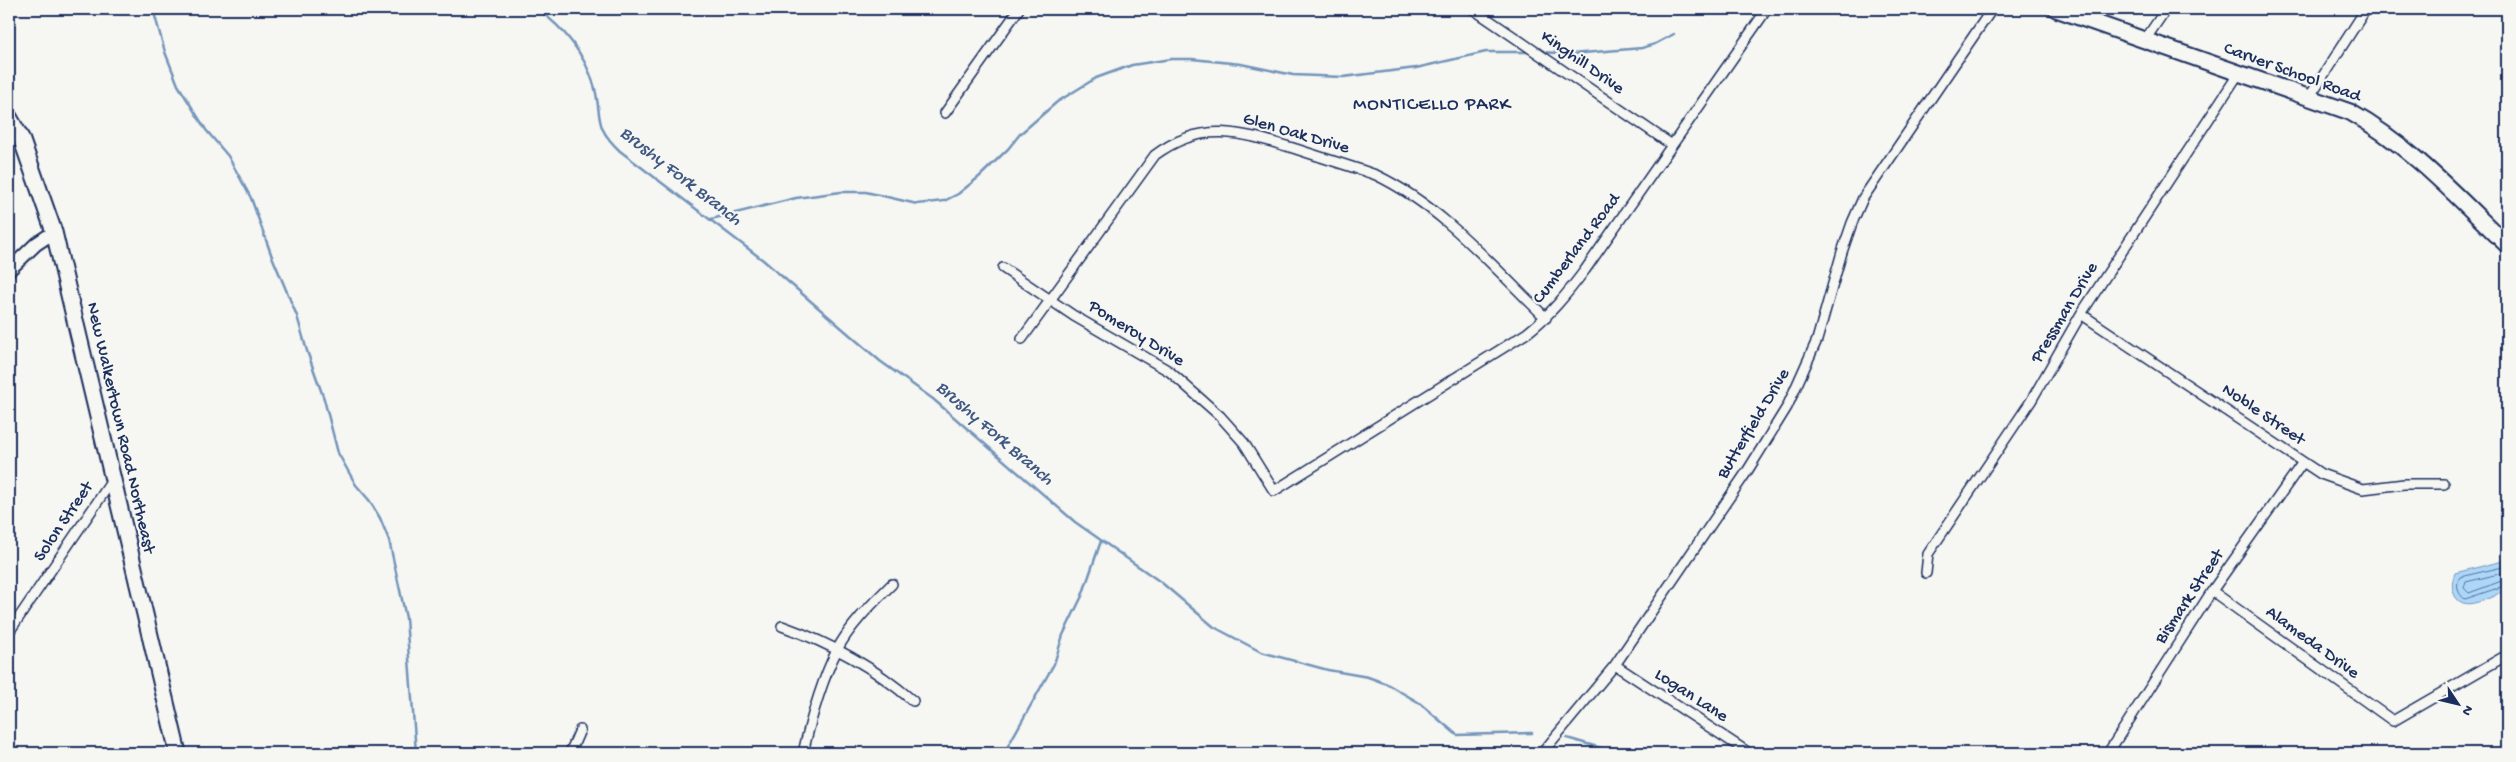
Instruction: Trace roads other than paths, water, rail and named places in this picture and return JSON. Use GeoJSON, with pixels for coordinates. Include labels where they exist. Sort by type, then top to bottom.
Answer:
{"type":"FeatureCollection","features":[{"type":"Feature","properties":{"kind":"main road","name":"Carver School Road"},"geometry":{"type":"LineString","coordinates":[[2056,9],[2310,96],[2350,112],[2390,136],[2414,155],[2507,245]]}},
{"type":"Feature","properties":{"kind":"main road","name":"New Walkertown Road Northeast"},"geometry":{"type":"LineString","coordinates":[[9,117],[21,138],[54,232],[178,753]]}},
{"type":"Feature","properties":{"kind":"street"},"geometry":{"type":"LineString","coordinates":[[945,113],[1019,9]]}},
{"type":"Feature","properties":{"kind":"street","name":"Kinghill Drive"},"geometry":{"type":"LineString","coordinates":[[1473,9],[1672,145]]}},
{"type":"Feature","properties":{"kind":"street","name":"Cumberland Road"},"geometry":{"type":"LineString","coordinates":[[1274,491],[1527,333],[1546,318],[1562,302],[1585,270],[1767,9]]}},
{"type":"Feature","properties":{"kind":"street","name":"Butterfield Drive"},"geometry":{"type":"LineString","coordinates":[[1542,753],[1615,665],[1748,470],[1787,407],[1817,340],[1842,252],[1863,198],[1992,9]]}},
{"type":"Feature","properties":{"kind":"street"},"geometry":{"type":"LineString","coordinates":[[2145,40],[2166,9]]}},
{"type":"Feature","properties":{"kind":"street"},"geometry":{"type":"LineString","coordinates":[[2310,96],[2366,9]]}},
{"type":"Feature","properties":{"kind":"street","name":"Pressman Drive"},"geometry":{"type":"LineString","coordinates":[[1926,572],[1928,554],[2031,401],[2081,314],[2239,73]]}},
{"type":"Feature","properties":{"kind":"street","name":"Glen Oak Drive"},"geometry":{"type":"LineString","coordinates":[[1022,339],[1155,155],[1170,144],[1213,131],[1230,131],[1245,134],[1376,175],[1395,184],[1441,217],[1546,318]]}},
{"type":"Feature","properties":{"kind":"street"},"geometry":{"type":"LineString","coordinates":[[9,270],[36,244],[54,232]]}},
{"type":"Feature","properties":{"kind":"street","name":"Pomeroy Drive"},"geometry":{"type":"LineString","coordinates":[[1003,268],[1049,300],[1154,360],[1198,395],[1244,443],[1274,491]]}},
{"type":"Feature","properties":{"kind":"street","name":"Noble Street"},"geometry":{"type":"LineString","coordinates":[[2081,314],[2321,474],[2363,489],[2404,484],[2444,484]]}},
{"type":"Feature","properties":{"kind":"street","name":"Bismark Street"},"geometry":{"type":"LineString","coordinates":[[2108,753],[2212,591],[2303,462]]}},
{"type":"Feature","properties":{"kind":"street","name":"Solon Street"},"geometry":{"type":"LineString","coordinates":[[9,632],[113,479]]}},
{"type":"Feature","properties":{"kind":"street"},"geometry":{"type":"LineString","coordinates":[[803,753],[820,692],[838,649],[864,613],[892,584]]}},
{"type":"Feature","properties":{"kind":"street","name":"Alameda Drive"},"geometry":{"type":"LineString","coordinates":[[2212,591],[2393,721],[2507,655]]}},
{"type":"Feature","properties":{"kind":"street"},"geometry":{"type":"LineString","coordinates":[[782,626],[838,649],[873,670],[913,701]]}},
{"type":"Feature","properties":{"kind":"street","name":"Logan Lane"},"geometry":{"type":"LineString","coordinates":[[1615,665],[1749,753]]}},
{"type":"Feature","properties":{"kind":"street"},"geometry":{"type":"LineString","coordinates":[[570,753],[580,730]]}},
{"type":"Feature","properties":{"kind":"water"},"geometry":{"type":"Polygon","coordinates":[[[2507,560],[2507,589],[2472,604],[2460,601],[2455,596],[2452,584],[2455,573],[2507,560]]]}},
{"type":"Feature","properties":{"kind":"waterway"},"geometry":{"type":"LineString","coordinates":[[153,9],[165,52],[178,85],[206,130],[228,156],[251,198],[271,254],[297,316],[324,399],[338,453],[356,485],[369,500],[380,518],[389,540],[406,618],[416,753]]}},
{"type":"Feature","properties":{"kind":"waterway","name":"Brushy Fork Branch"},"geometry":{"type":"LineString","coordinates":[[537,9],[556,24],[572,42],[585,62],[597,96],[602,127],[605,134],[620,151],[763,260],[880,361],[933,399],[1075,522],[1162,583],[1214,627],[1261,652],[1328,670],[1368,677],[1387,684],[1418,702],[1457,735],[1532,733]]}},
{"type":"Feature","properties":{"kind":"waterway"},"geometry":{"type":"LineString","coordinates":[[1542,52],[1571,54],[1642,48],[1655,44],[1674,34]]}},
{"type":"Feature","properties":{"kind":"waterway"},"geometry":{"type":"LineString","coordinates":[[711,219],[796,198],[841,192],[866,192],[917,204],[944,201],[958,194],[979,177],[1008,149],[1020,134],[1057,102],[1096,78],[1132,65],[1171,59],[1192,59],[1241,64],[1293,75],[1343,77],[1416,68],[1486,52],[1529,52]]}},
{"type":"Feature","properties":{"kind":"waterway"},"geometry":{"type":"LineString","coordinates":[[1004,753],[1054,664],[1063,635],[1082,596],[1101,541]]}},
{"type":"Feature","properties":{"kind":"waterway","name":"Brushy Fork Branch"},"geometry":{"type":"LineString","coordinates":[[1567,738],[1618,753]]}},
{"type":"Feature","properties":{"kind":"district","name":"MONTICELLO PARK"},"geometry":{"type":"Point","coordinates":[1432,105]}}]}
